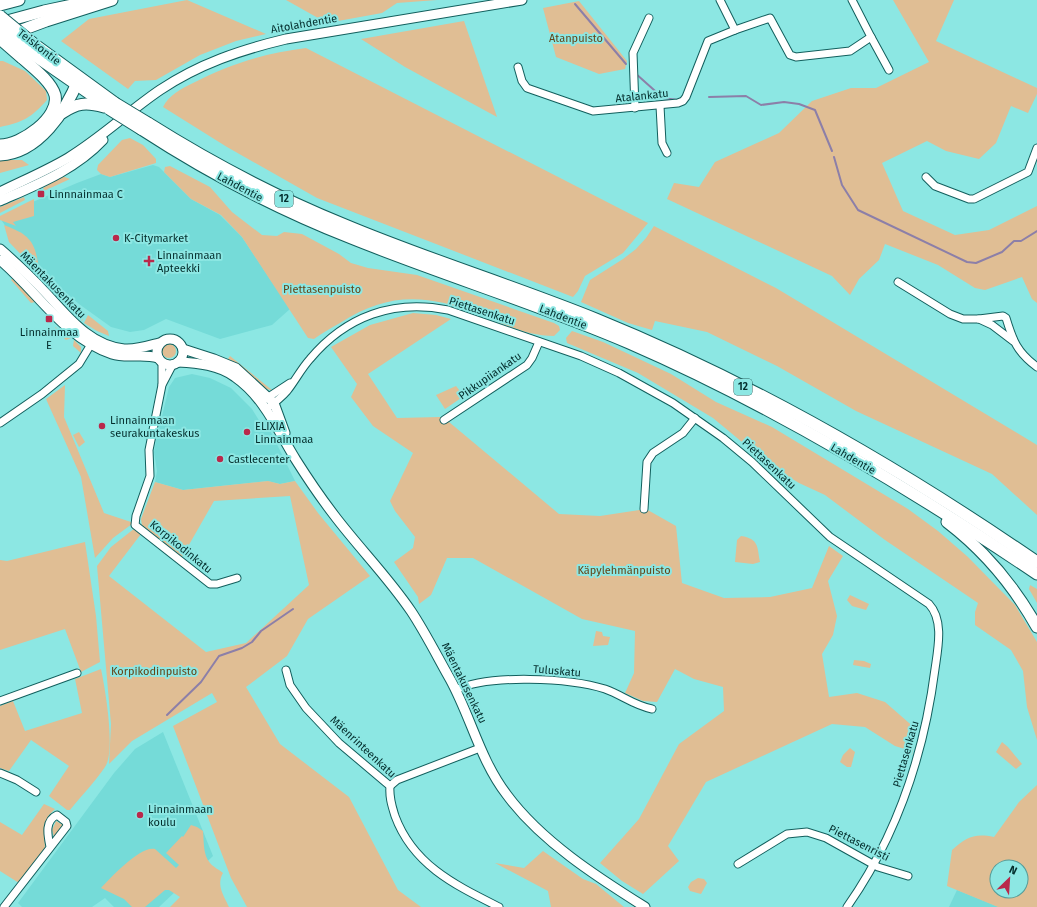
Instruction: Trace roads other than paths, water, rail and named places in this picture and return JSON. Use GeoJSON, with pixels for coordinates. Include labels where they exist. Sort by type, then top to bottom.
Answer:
{"type":"FeatureCollection","features":[{"type":"Feature","properties":{"kind":"highway"},"geometry":{"type":"LineString","coordinates":[[0,5],[20,0]]}},
{"type":"Feature","properties":{"kind":"highway"},"geometry":{"type":"LineString","coordinates":[[0,23],[44,11],[96,0]]}},
{"type":"Feature","properties":{"kind":"highway"},"geometry":{"type":"LineString","coordinates":[[0,39],[29,27],[112,0]]}},
{"type":"Feature","properties":{"kind":"highway","name":"Teiskontie"},"geometry":{"type":"LineString","coordinates":[[0,16],[28,51]]}},
{"type":"Feature","properties":{"kind":"highway","name":"Teiskontie"},"geometry":{"type":"LineString","coordinates":[[0,28],[28,51],[75,82]]}},
{"type":"Feature","properties":{"kind":"highway"},"geometry":{"type":"LineString","coordinates":[[0,39],[28,51],[52,89],[55,96],[56,111]]}},
{"type":"Feature","properties":{"kind":"highway"},"geometry":{"type":"LineString","coordinates":[[0,155],[25,149],[41,136],[75,82]]}},
{"type":"Feature","properties":{"kind":"highway","name":"Lahdentie"},"geometry":{"type":"LineString","coordinates":[[75,82],[144,126],[246,180],[306,209],[421,255],[597,319],[701,365],[800,416],[885,465],[994,532],[1037,562]]}},
{"type":"Feature","properties":{"kind":"highway"},"geometry":{"type":"LineString","coordinates":[[0,145],[19,141],[30,135],[56,111],[80,103],[112,106]]}},
{"type":"Feature","properties":{"kind":"highway","name":"Lahdentie"},"geometry":{"type":"LineString","coordinates":[[144,126],[174,151],[226,180],[319,225],[414,262],[558,314],[669,361],[792,424],[961,524],[1037,574]]}},
{"type":"Feature","properties":{"kind":"highway"},"geometry":{"type":"LineString","coordinates":[[885,478],[948,522],[983,553],[1005,578],[1023,602],[1037,627]]}},
{"type":"Feature","properties":{"kind":"main road","name":"Aitolahdentie"},"geometry":{"type":"LineString","coordinates":[[2,191],[68,158],[112,128],[174,81],[210,62],[247,48],[286,39],[522,0]]}},
{"type":"Feature","properties":{"kind":"main road","name":"Aitolahdentie"},"geometry":{"type":"LineString","coordinates":[[0,201],[72,166],[87,155],[112,128]]}},
{"type":"Feature","properties":{"kind":"main road"},"geometry":{"type":"LineString","coordinates":[[0,205],[15,194]]}},
{"type":"Feature","properties":{"kind":"main road"},"geometry":{"type":"LineString","coordinates":[[0,243],[13,266]]}},
{"type":"Feature","properties":{"kind":"main road","name":"Mäentakusenkatu"},"geometry":{"type":"LineString","coordinates":[[0,249],[13,266],[92,342],[114,354],[150,355],[160,360]]}},
{"type":"Feature","properties":{"kind":"main road"},"geometry":{"type":"LineString","coordinates":[[0,260],[13,266]]}},
{"type":"Feature","properties":{"kind":"main road"},"geometry":{"type":"LineString","coordinates":[[171,339],[178,342],[183,349],[183,354],[176,363],[160,360],[157,350],[164,340],[171,339]]}},
{"type":"Feature","properties":{"kind":"main road","name":"Mäentakusenkatu"},"geometry":{"type":"LineString","coordinates":[[92,342],[136,349],[160,344]]}},
{"type":"Feature","properties":{"kind":"main road","name":"Mäentakusenkatu"},"geometry":{"type":"LineString","coordinates":[[183,349],[210,357],[236,368],[267,403],[296,459],[334,515],[371,558],[410,610],[456,690],[480,748],[500,786],[529,821],[587,868],[645,907]]}},
{"type":"Feature","properties":{"kind":"main road","name":"Mäentakusenkatu"},"geometry":{"type":"LineString","coordinates":[[176,363],[200,363],[221,369],[234,376],[267,403]]}},
{"type":"Feature","properties":{"kind":"street"},"geometry":{"type":"LineString","coordinates":[[720,0],[735,30],[770,18],[790,55],[796,57],[850,51],[872,37]]}},
{"type":"Feature","properties":{"kind":"street"},"geometry":{"type":"LineString","coordinates":[[852,0],[889,70]]}},
{"type":"Feature","properties":{"kind":"street"},"geometry":{"type":"LineString","coordinates":[[635,108],[633,53],[649,18]]}},
{"type":"Feature","properties":{"kind":"street","name":"Atalankatu"},"geometry":{"type":"LineString","coordinates":[[518,67],[522,81],[527,88],[585,109],[593,111],[660,106],[683,101],[686,97],[708,41],[735,30]]}},
{"type":"Feature","properties":{"kind":"street"},"geometry":{"type":"LineString","coordinates":[[660,106],[662,143],[667,153]]}},
{"type":"Feature","properties":{"kind":"street"},"geometry":{"type":"LineString","coordinates":[[926,177],[935,186],[969,199],[974,199],[1028,172],[1037,148]]}},
{"type":"Feature","properties":{"kind":"street"},"geometry":{"type":"LineString","coordinates":[[898,282],[950,314],[963,318],[979,319],[1002,316],[1006,318],[1012,341]]}},
{"type":"Feature","properties":{"kind":"street","name":"Piettasenkatu"},"geometry":{"type":"LineString","coordinates":[[267,403],[286,391],[317,352],[344,328],[378,312],[399,307],[428,306],[448,310],[581,356],[619,373],[696,418],[752,462],[830,537],[924,600],[936,614],[938,632],[931,699],[921,748],[903,801],[873,864],[847,907]]}},
{"type":"Feature","properties":{"kind":"street"},"geometry":{"type":"LineString","coordinates":[[979,319],[992,325],[1012,341],[1018,350],[1037,367]]}},
{"type":"Feature","properties":{"kind":"street"},"geometry":{"type":"LineString","coordinates":[[0,422],[42,394],[79,364],[92,342]]}},
{"type":"Feature","properties":{"kind":"street","name":"Pikkupiiankatu"},"geometry":{"type":"LineString","coordinates":[[444,420],[527,365],[539,342]]}},
{"type":"Feature","properties":{"kind":"street","name":"Korpikodinkatu"},"geometry":{"type":"LineString","coordinates":[[160,360],[162,385],[149,446],[150,476],[136,516],[135,524],[210,584],[217,584],[237,578]]}},
{"type":"Feature","properties":{"kind":"street","name":"Korpikodinkatu"},"geometry":{"type":"LineString","coordinates":[[162,385],[176,363]]}},
{"type":"Feature","properties":{"kind":"street"},"geometry":{"type":"LineString","coordinates":[[644,509],[647,462],[653,453],[683,433],[696,418]]}},
{"type":"Feature","properties":{"kind":"street","name":"Mäenrinteenkatu"},"geometry":{"type":"LineString","coordinates":[[286,670],[290,685],[306,708],[339,743],[390,786],[389,795],[391,804],[399,826],[411,847],[426,864],[458,886],[489,904],[499,907]]}},
{"type":"Feature","properties":{"kind":"street"},"geometry":{"type":"LineString","coordinates":[[0,701],[77,673]]}},
{"type":"Feature","properties":{"kind":"street","name":"Tuluskatu"},"geometry":{"type":"LineString","coordinates":[[456,690],[471,684],[545,680],[606,689],[638,706],[652,709]]}},
{"type":"Feature","properties":{"kind":"street"},"geometry":{"type":"LineString","coordinates":[[390,786],[396,780],[480,748]]}},
{"type":"Feature","properties":{"kind":"street"},"geometry":{"type":"LineString","coordinates":[[0,773],[17,780],[36,792]]}},
{"type":"Feature","properties":{"kind":"street","name":"Piettasenristi"},"geometry":{"type":"LineString","coordinates":[[738,864],[781,837],[800,832],[815,833],[873,864],[908,876]]}},
{"type":"Feature","properties":{"kind":"street"},"geometry":{"type":"LineString","coordinates":[[5,907],[50,848]]}},
{"type":"Feature","properties":{"kind":"waterway"},"geometry":{"type":"LineString","coordinates":[[575,4],[626,64]]}},
{"type":"Feature","properties":{"kind":"waterway"},"geometry":{"type":"LineString","coordinates":[[635,73],[663,98],[678,100]]}},
{"type":"Feature","properties":{"kind":"waterway"},"geometry":{"type":"LineString","coordinates":[[709,97],[746,96],[761,105],[784,102],[799,104],[815,110],[832,151]]}},
{"type":"Feature","properties":{"kind":"waterway"},"geometry":{"type":"LineString","coordinates":[[834,157],[842,185],[858,210],[967,262],[976,263],[1002,252],[1014,241],[1021,241],[1037,231]]}},
{"type":"Feature","properties":{"kind":"waterway"},"geometry":{"type":"LineString","coordinates":[[167,715],[201,682],[219,656],[242,648],[252,642],[261,631],[293,609]]}},
{"type":"Feature","properties":{"kind":"place","name":"Linnnainmaa C"},"geometry":{"type":"Point","coordinates":[41,194]}},
{"type":"Feature","properties":{"kind":"place","name":"K-Citymarket"},"geometry":{"type":"Point","coordinates":[116,238]}},
{"type":"Feature","properties":{"kind":"place","name":"Linnainmaan Apteekki"},"geometry":{"type":"Point","coordinates":[149,261]}},
{"type":"Feature","properties":{"kind":"place","name":"Linnainmaa E"},"geometry":{"type":"Point","coordinates":[49,319]}},
{"type":"Feature","properties":{"kind":"place","name":"Linnainmaan seurakuntakeskus"},"geometry":{"type":"Point","coordinates":[102,426]}},
{"type":"Feature","properties":{"kind":"place","name":"ELIXIA Linnainmaa"},"geometry":{"type":"Point","coordinates":[247,432]}},
{"type":"Feature","properties":{"kind":"place","name":"Castlecenter"},"geometry":{"type":"Point","coordinates":[220,459]}},
{"type":"Feature","properties":{"kind":"place","name":"Linnainmaan koulu"},"geometry":{"type":"Point","coordinates":[140,815]}},
{"type":"Feature","properties":{"kind":"park label","name":"Atanpuisto"},"geometry":{"type":"Point","coordinates":[576,38]}},
{"type":"Feature","properties":{"kind":"park label","name":"Piettasenpuisto"},"geometry":{"type":"Point","coordinates":[322,289]}},
{"type":"Feature","properties":{"kind":"park label","name":"Käpylehmänpuisto"},"geometry":{"type":"Point","coordinates":[624,570]}},
{"type":"Feature","properties":{"kind":"park label","name":"Korpikodinpuisto"},"geometry":{"type":"Point","coordinates":[154,671]}}]}
